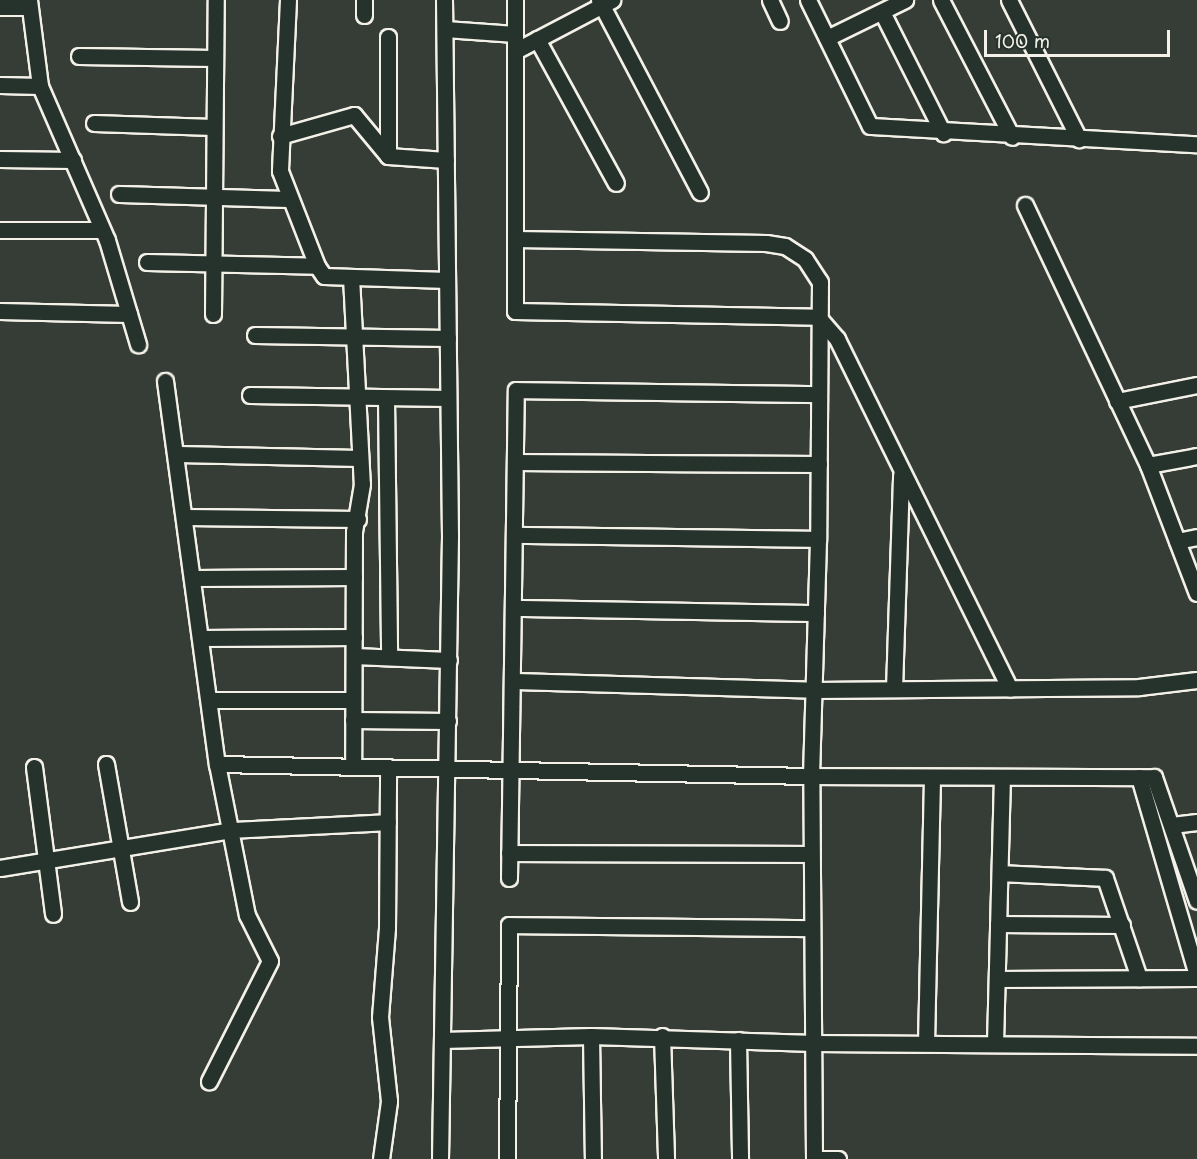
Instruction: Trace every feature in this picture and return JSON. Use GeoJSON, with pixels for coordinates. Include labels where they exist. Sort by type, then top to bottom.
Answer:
{"type":"FeatureCollection","features":[{"type":"Feature","properties":{"kind":"street"},"geometry":{"type":"LineString","coordinates":[[213,314],[216,0]]}},
{"type":"Feature","properties":{"kind":"street"},"geometry":{"type":"LineString","coordinates":[[288,0],[280,171],[288,199],[317,266],[324,276],[447,280]]}},
{"type":"Feature","properties":{"kind":"street"},"geometry":{"type":"LineString","coordinates":[[440,1159],[449,660],[444,0]]}},
{"type":"Feature","properties":{"kind":"street"},"geometry":{"type":"LineString","coordinates":[[515,0],[515,311],[818,317],[837,339],[1010,689]]}},
{"type":"Feature","properties":{"kind":"street"},"geometry":{"type":"LineString","coordinates":[[770,0],[780,21]]}},
{"type":"Feature","properties":{"kind":"street"},"geometry":{"type":"LineString","coordinates":[[808,0],[870,126],[1012,137],[1197,144]]}},
{"type":"Feature","properties":{"kind":"street"},"geometry":{"type":"LineString","coordinates":[[827,38],[905,0]]}},
{"type":"Feature","properties":{"kind":"street"},"geometry":{"type":"LineString","coordinates":[[941,0],[1012,137]]}},
{"type":"Feature","properties":{"kind":"street"},"geometry":{"type":"LineString","coordinates":[[1009,0],[1079,139]]}},
{"type":"Feature","properties":{"kind":"street"},"geometry":{"type":"LineString","coordinates":[[515,51],[605,2],[700,192]]}},
{"type":"Feature","properties":{"kind":"street"},"geometry":{"type":"LineString","coordinates":[[0,6],[29,3],[40,86],[102,230],[138,344]]}},
{"type":"Feature","properties":{"kind":"street"},"geometry":{"type":"LineString","coordinates":[[882,12],[944,133]]}},
{"type":"Feature","properties":{"kind":"street"},"geometry":{"type":"LineString","coordinates":[[444,28],[515,34]]}},
{"type":"Feature","properties":{"kind":"street"},"geometry":{"type":"LineString","coordinates":[[388,38],[388,156]]}},
{"type":"Feature","properties":{"kind":"street"},"geometry":{"type":"LineString","coordinates":[[537,39],[616,183]]}},
{"type":"Feature","properties":{"kind":"street"},"geometry":{"type":"LineString","coordinates":[[79,56],[214,58]]}},
{"type":"Feature","properties":{"kind":"street"},"geometry":{"type":"LineString","coordinates":[[0,85],[40,86]]}},
{"type":"Feature","properties":{"kind":"street"},"geometry":{"type":"LineString","coordinates":[[280,136],[354,115],[388,156],[446,160]]}},
{"type":"Feature","properties":{"kind":"street"},"geometry":{"type":"LineString","coordinates":[[94,123],[213,127]]}},
{"type":"Feature","properties":{"kind":"street"},"geometry":{"type":"LineString","coordinates":[[0,159],[73,160]]}},
{"type":"Feature","properties":{"kind":"street"},"geometry":{"type":"LineString","coordinates":[[119,194],[288,199]]}},
{"type":"Feature","properties":{"kind":"street"},"geometry":{"type":"LineString","coordinates":[[1025,205],[1148,465],[1197,593]]}},
{"type":"Feature","properties":{"kind":"street"},"geometry":{"type":"LineString","coordinates":[[0,230],[102,230]]}},
{"type":"Feature","properties":{"kind":"street"},"geometry":{"type":"LineString","coordinates":[[515,239],[785,246],[817,273],[819,464],[811,777],[814,1159],[837,1159]]}},
{"type":"Feature","properties":{"kind":"street"},"geometry":{"type":"LineString","coordinates":[[147,262],[317,266]]}},
{"type":"Feature","properties":{"kind":"street"},"geometry":{"type":"LineString","coordinates":[[351,277],[359,458],[354,577],[353,766]]}},
{"type":"Feature","properties":{"kind":"street"},"geometry":{"type":"LineString","coordinates":[[0,310],[129,314]]}},
{"type":"Feature","properties":{"kind":"street"},"geometry":{"type":"LineString","coordinates":[[255,335],[448,338]]}},
{"type":"Feature","properties":{"kind":"street"},"geometry":{"type":"LineString","coordinates":[[165,381],[178,454],[195,578],[217,765],[247,915],[270,961],[209,1081]]}},
{"type":"Feature","properties":{"kind":"street"},"geometry":{"type":"LineString","coordinates":[[1117,401],[1197,385]]}},
{"type":"Feature","properties":{"kind":"street"},"geometry":{"type":"LineString","coordinates":[[509,878],[515,681],[516,390],[819,394]]}},
{"type":"Feature","properties":{"kind":"street"},"geometry":{"type":"LineString","coordinates":[[250,395],[448,398]]}},
{"type":"Feature","properties":{"kind":"street"},"geometry":{"type":"LineString","coordinates":[[386,398],[389,657]]}},
{"type":"Feature","properties":{"kind":"street"},"geometry":{"type":"LineString","coordinates":[[178,454],[359,458]]}},
{"type":"Feature","properties":{"kind":"street"},"geometry":{"type":"LineString","coordinates":[[1148,465],[1197,456]]}},
{"type":"Feature","properties":{"kind":"street"},"geometry":{"type":"LineString","coordinates":[[514,462],[819,464]]}},
{"type":"Feature","properties":{"kind":"street"},"geometry":{"type":"LineString","coordinates":[[894,689],[901,472]]}},
{"type":"Feature","properties":{"kind":"street"},"geometry":{"type":"LineString","coordinates":[[186,517],[358,519]]}},
{"type":"Feature","properties":{"kind":"street"},"geometry":{"type":"LineString","coordinates":[[516,535],[818,539]]}},
{"type":"Feature","properties":{"kind":"street"},"geometry":{"type":"LineString","coordinates":[[1177,541],[1197,537]]}},
{"type":"Feature","properties":{"kind":"street"},"geometry":{"type":"LineString","coordinates":[[195,578],[354,577]]}},
{"type":"Feature","properties":{"kind":"street"},"geometry":{"type":"LineString","coordinates":[[516,608],[816,613]]}},
{"type":"Feature","properties":{"kind":"street"},"geometry":{"type":"LineString","coordinates":[[202,638],[354,637]]}},
{"type":"Feature","properties":{"kind":"street"},"geometry":{"type":"LineString","coordinates":[[354,656],[449,660]]}},
{"type":"Feature","properties":{"kind":"street"},"geometry":{"type":"LineString","coordinates":[[515,681],[814,690],[1139,687],[1197,680]]}},
{"type":"Feature","properties":{"kind":"street"},"geometry":{"type":"LineString","coordinates":[[210,700],[354,700]]}},
{"type":"Feature","properties":{"kind":"street"},"geometry":{"type":"LineString","coordinates":[[353,720],[448,720]]}},
{"type":"Feature","properties":{"kind":"street"},"geometry":{"type":"LineString","coordinates":[[106,764],[130,902]]}},
{"type":"Feature","properties":{"kind":"street"},"geometry":{"type":"LineString","coordinates":[[217,765],[811,777],[1154,777],[1159,784],[1197,901]]}},
{"type":"Feature","properties":{"kind":"street"},"geometry":{"type":"LineString","coordinates":[[34,767],[53,914]]}},
{"type":"Feature","properties":{"kind":"street"},"geometry":{"type":"LineString","coordinates":[[381,1159],[389,1101],[380,1017],[387,928],[388,767]]}},
{"type":"Feature","properties":{"kind":"street"},"geometry":{"type":"LineString","coordinates":[[926,1043],[932,777]]}},
{"type":"Feature","properties":{"kind":"street"},"geometry":{"type":"LineString","coordinates":[[995,1043],[1002,777]]}},
{"type":"Feature","properties":{"kind":"street"},"geometry":{"type":"LineString","coordinates":[[997,979],[1197,977],[1139,777]]}},
{"type":"Feature","properties":{"kind":"street"},"geometry":{"type":"LineString","coordinates":[[0,868],[231,830],[388,822]]}},
{"type":"Feature","properties":{"kind":"street"},"geometry":{"type":"LineString","coordinates":[[1172,825],[1197,822]]}},
{"type":"Feature","properties":{"kind":"street"},"geometry":{"type":"LineString","coordinates":[[509,853],[811,854]]}},
{"type":"Feature","properties":{"kind":"street"},"geometry":{"type":"LineString","coordinates":[[1000,873],[1105,878],[1139,978]]}},
{"type":"Feature","properties":{"kind":"street"},"geometry":{"type":"LineString","coordinates":[[998,924],[1122,925]]}},
{"type":"Feature","properties":{"kind":"street"},"geometry":{"type":"LineString","coordinates":[[507,1159],[509,925],[811,928]]}},
{"type":"Feature","properties":{"kind":"street"},"geometry":{"type":"LineString","coordinates":[[591,1036],[593,1159]]}},
{"type":"Feature","properties":{"kind":"street"},"geometry":{"type":"LineString","coordinates":[[442,1040],[662,1036],[814,1043],[1197,1046]]}},
{"type":"Feature","properties":{"kind":"street"},"geometry":{"type":"LineString","coordinates":[[662,1036],[666,1159]]}},
{"type":"Feature","properties":{"kind":"street"},"geometry":{"type":"LineString","coordinates":[[738,1040],[740,1159]]}}]}
